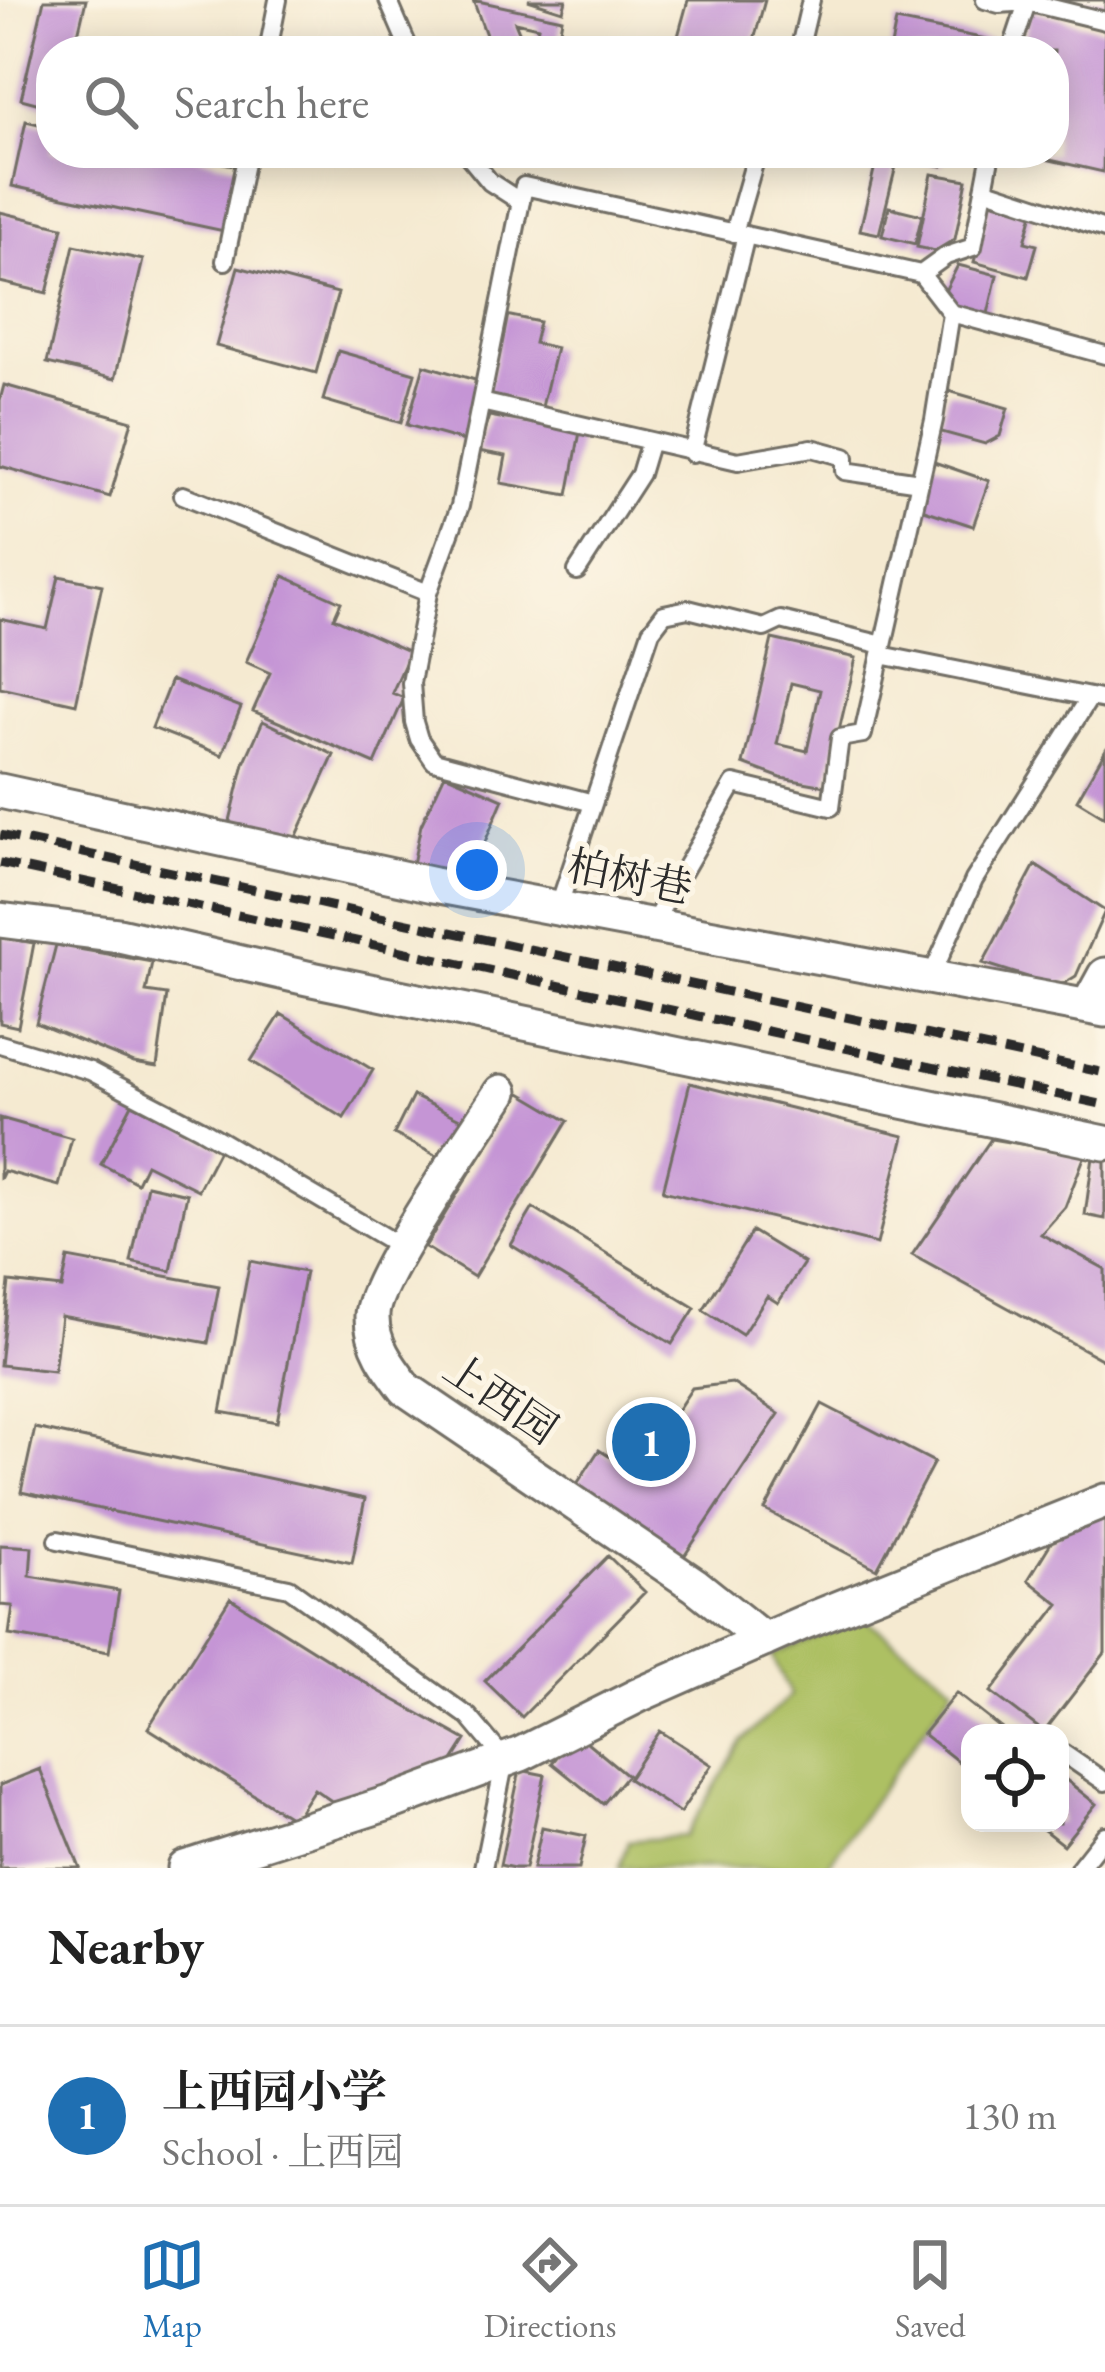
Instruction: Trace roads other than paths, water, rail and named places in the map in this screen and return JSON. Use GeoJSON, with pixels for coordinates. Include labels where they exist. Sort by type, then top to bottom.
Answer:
{"type":"FeatureCollection","features":[{"type":"Feature","properties":{"kind":"street","name":"柏树巷"},"geometry":{"type":"LineString","coordinates":[[0,790],[434,885],[1096,1008]]}},
{"type":"Feature","properties":{"kind":"street"},"geometry":{"type":"LineString","coordinates":[[0,920],[119,935],[1105,1143]]}},
{"type":"Feature","properties":{"kind":"street"},"geometry":{"type":"LineString","coordinates":[[1096,1008],[1105,975]]}},
{"type":"Feature","properties":{"kind":"street","name":"上西园"},"geometry":{"type":"LineString","coordinates":[[501,1092],[403,1248],[372,1309],[373,1334],[388,1367],[406,1389],[695,1585],[764,1640]]}},
{"type":"Feature","properties":{"kind":"street"},"geometry":{"type":"LineString","coordinates":[[185,1868],[395,1801],[505,1760],[764,1640],[1105,1501]]}},
{"type":"Feature","properties":{"kind":"lane"},"geometry":{"type":"LineString","coordinates":[[271,36],[278,0]]}},
{"type":"Feature","properties":{"kind":"lane"},"geometry":{"type":"LineString","coordinates":[[388,0],[404,36]]}},
{"type":"Feature","properties":{"kind":"lane"},"geometry":{"type":"LineString","coordinates":[[803,36],[811,0]]}},
{"type":"Feature","properties":{"kind":"lane"},"geometry":{"type":"LineString","coordinates":[[985,0],[999,4],[1028,1],[1105,21]]}},
{"type":"Feature","properties":{"kind":"lane"},"geometry":{"type":"LineString","coordinates":[[1016,36],[1028,1]]}},
{"type":"Feature","properties":{"kind":"lane"},"geometry":{"type":"LineString","coordinates":[[225,261],[244,168]]}},
{"type":"Feature","properties":{"kind":"lane"},"geometry":{"type":"LineString","coordinates":[[478,168],[490,182],[521,202]]}},
{"type":"Feature","properties":{"kind":"lane"},"geometry":{"type":"LineString","coordinates":[[692,453],[754,168]]}},
{"type":"Feature","properties":{"kind":"lane"},"geometry":{"type":"LineString","coordinates":[[921,274],[946,256],[973,247],[988,168]]}},
{"type":"Feature","properties":{"kind":"lane"},"geometry":{"type":"LineString","coordinates":[[593,802],[434,761],[414,722],[411,683],[428,593],[460,506],[524,186],[921,274],[950,313],[1105,356]]}},
{"type":"Feature","properties":{"kind":"lane"},"geometry":{"type":"LineString","coordinates":[[984,189],[1105,229]]}},
{"type":"Feature","properties":{"kind":"lane"},"geometry":{"type":"LineString","coordinates":[[652,926],[734,784],[831,807],[840,738],[862,734],[920,482],[950,313]]}},
{"type":"Feature","properties":{"kind":"lane"},"geometry":{"type":"LineString","coordinates":[[481,402],[738,461],[812,448],[845,457],[845,471],[920,482]]}},
{"type":"Feature","properties":{"kind":"lane"},"geometry":{"type":"LineString","coordinates":[[577,571],[640,474],[649,444]]}},
{"type":"Feature","properties":{"kind":"lane"},"geometry":{"type":"LineString","coordinates":[[183,495],[428,593]]}},
{"type":"Feature","properties":{"kind":"lane"},"geometry":{"type":"LineString","coordinates":[[558,908],[651,631],[664,614],[688,609],[764,628],[781,620],[882,650],[1097,698],[974,880],[931,977]]}},
{"type":"Feature","properties":{"kind":"lane"},"geometry":{"type":"LineString","coordinates":[[0,1044],[90,1071],[201,1129],[403,1248]]}},
{"type":"Feature","properties":{"kind":"lane"},"geometry":{"type":"LineString","coordinates":[[58,1540],[289,1588],[469,1717],[505,1760],[483,1868]]}},
{"type":"Feature","properties":{"kind":"lane"},"geometry":{"type":"LineString","coordinates":[[1069,1757],[1105,1782]]}},
{"type":"Feature","properties":{"kind":"lane"},"geometry":{"type":"LineString","coordinates":[[1079,1868],[1105,1834]]}},
{"type":"Feature","properties":{"kind":"railway"},"geometry":{"type":"LineString","coordinates":[[0,835],[1105,1073]]}},
{"type":"Feature","properties":{"kind":"railway"},"geometry":{"type":"LineString","coordinates":[[0,863],[1105,1105]]}},
{"type":"Feature","properties":{"kind":"place","name":"上西园小学"},"geometry":{"type":"Point","coordinates":[651,1442]}}]}
